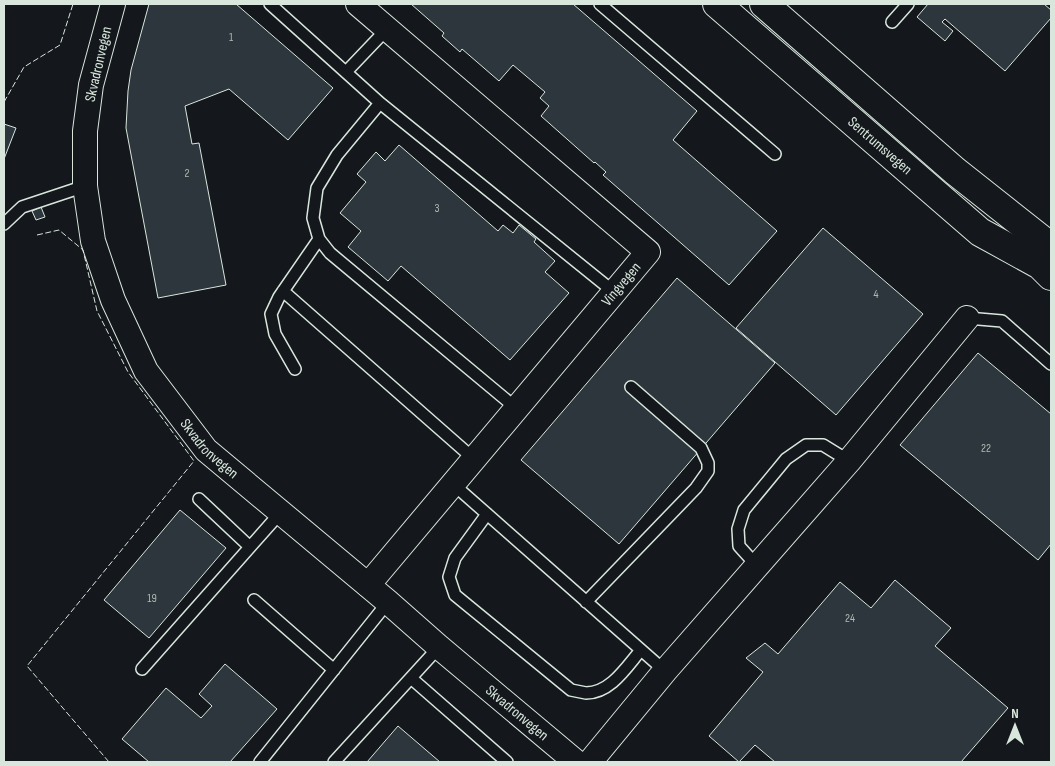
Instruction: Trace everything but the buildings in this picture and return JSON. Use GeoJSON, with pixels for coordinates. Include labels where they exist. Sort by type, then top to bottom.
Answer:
{"type":"FeatureCollection","features":[{"type":"Feature","properties":{"kind":"main road","name":"Sentrumsvegen"},"geometry":{"type":"LineString","coordinates":[[717,4],[980,232],[1040,265],[1051,276]]}},
{"type":"Feature","properties":{"kind":"main road","name":"Sentrumsvegen"},"geometry":{"type":"LineString","coordinates":[[764,4],[954,171],[1051,247]]}},
{"type":"Feature","properties":{"kind":"street","name":"Skvadronvegen"},"geometry":{"type":"LineString","coordinates":[[113,4],[91,84],[84,131],[85,186],[93,241],[113,300],[146,371],[206,450],[576,762]]}},
{"type":"Feature","properties":{"kind":"street","name":"Vingvegen"},"geometry":{"type":"LineString","coordinates":[[368,7],[387,29],[648,252],[368,585]]}},
{"type":"Feature","properties":{"kind":"street"},"geometry":{"type":"LineString","coordinates":[[590,762],[665,671],[849,461],[967,318]]}},
{"type":"Feature","properties":{"kind":"lane"},"geometry":{"type":"LineString","coordinates":[[270,4],[380,103],[614,292]]}},
{"type":"Feature","properties":{"kind":"lane"},"geometry":{"type":"LineString","coordinates":[[600,4],[776,154]]}},
{"type":"Feature","properties":{"kind":"lane"},"geometry":{"type":"LineString","coordinates":[[892,22],[908,4]]}},
{"type":"Feature","properties":{"kind":"lane"},"geometry":{"type":"LineString","coordinates":[[346,72],[387,29]]}},
{"type":"Feature","properties":{"kind":"lane"},"geometry":{"type":"LineString","coordinates":[[380,103],[337,154],[317,188],[314,218],[319,240],[330,253],[516,408]]}},
{"type":"Feature","properties":{"kind":"lane"},"geometry":{"type":"LineString","coordinates":[[4,224],[22,207],[85,186]]}},
{"type":"Feature","properties":{"kind":"lane"},"geometry":{"type":"LineString","coordinates":[[295,369],[274,334],[271,314],[279,297],[319,240]]}},
{"type":"Feature","properties":{"kind":"lane"},"geometry":{"type":"LineString","coordinates":[[283,291],[474,459]]}},
{"type":"Feature","properties":{"kind":"lane"},"geometry":{"type":"LineString","coordinates":[[967,318],[1002,321],[1051,364]]}},
{"type":"Feature","properties":{"kind":"lane"},"geometry":{"type":"LineString","coordinates":[[586,602],[696,488],[708,471],[708,462],[701,448],[631,387]]}},
{"type":"Feature","properties":{"kind":"lane"},"geometry":{"type":"LineString","coordinates":[[757,566],[739,546],[738,529],[744,510],[786,459],[806,445],[823,445],[849,461]]}},
{"type":"Feature","properties":{"kind":"lane"},"geometry":{"type":"LineString","coordinates":[[453,484],[665,671]]}},
{"type":"Feature","properties":{"kind":"lane"},"geometry":{"type":"LineString","coordinates":[[199,499],[250,547]]}},
{"type":"Feature","properties":{"kind":"lane"},"geometry":{"type":"LineString","coordinates":[[142,669],[281,512]]}},
{"type":"Feature","properties":{"kind":"lane"},"geometry":{"type":"LineString","coordinates":[[487,514],[455,558],[449,576],[455,595],[571,690],[587,693],[600,690],[615,681],[641,650]]}},
{"type":"Feature","properties":{"kind":"lane"},"geometry":{"type":"LineString","coordinates":[[254,600],[334,670]]}},
{"type":"Feature","properties":{"kind":"lane"},"geometry":{"type":"LineString","coordinates":[[260,762],[388,602]]}},
{"type":"Feature","properties":{"kind":"lane"},"geometry":{"type":"LineString","coordinates":[[334,762],[439,647]]}},
{"type":"Feature","properties":{"kind":"lane"},"geometry":{"type":"LineString","coordinates":[[410,678],[507,762]]}},
{"type":"Feature","properties":{"kind":"fence"},"geometry":{"type":"LineString","coordinates":[[4,102],[24,67],[60,45],[73,4]]}},
{"type":"Feature","properties":{"kind":"fence"},"geometry":{"type":"LineString","coordinates":[[37,235],[59,230],[83,250],[97,311],[128,372],[194,461],[27,666],[109,762]]}}]}
